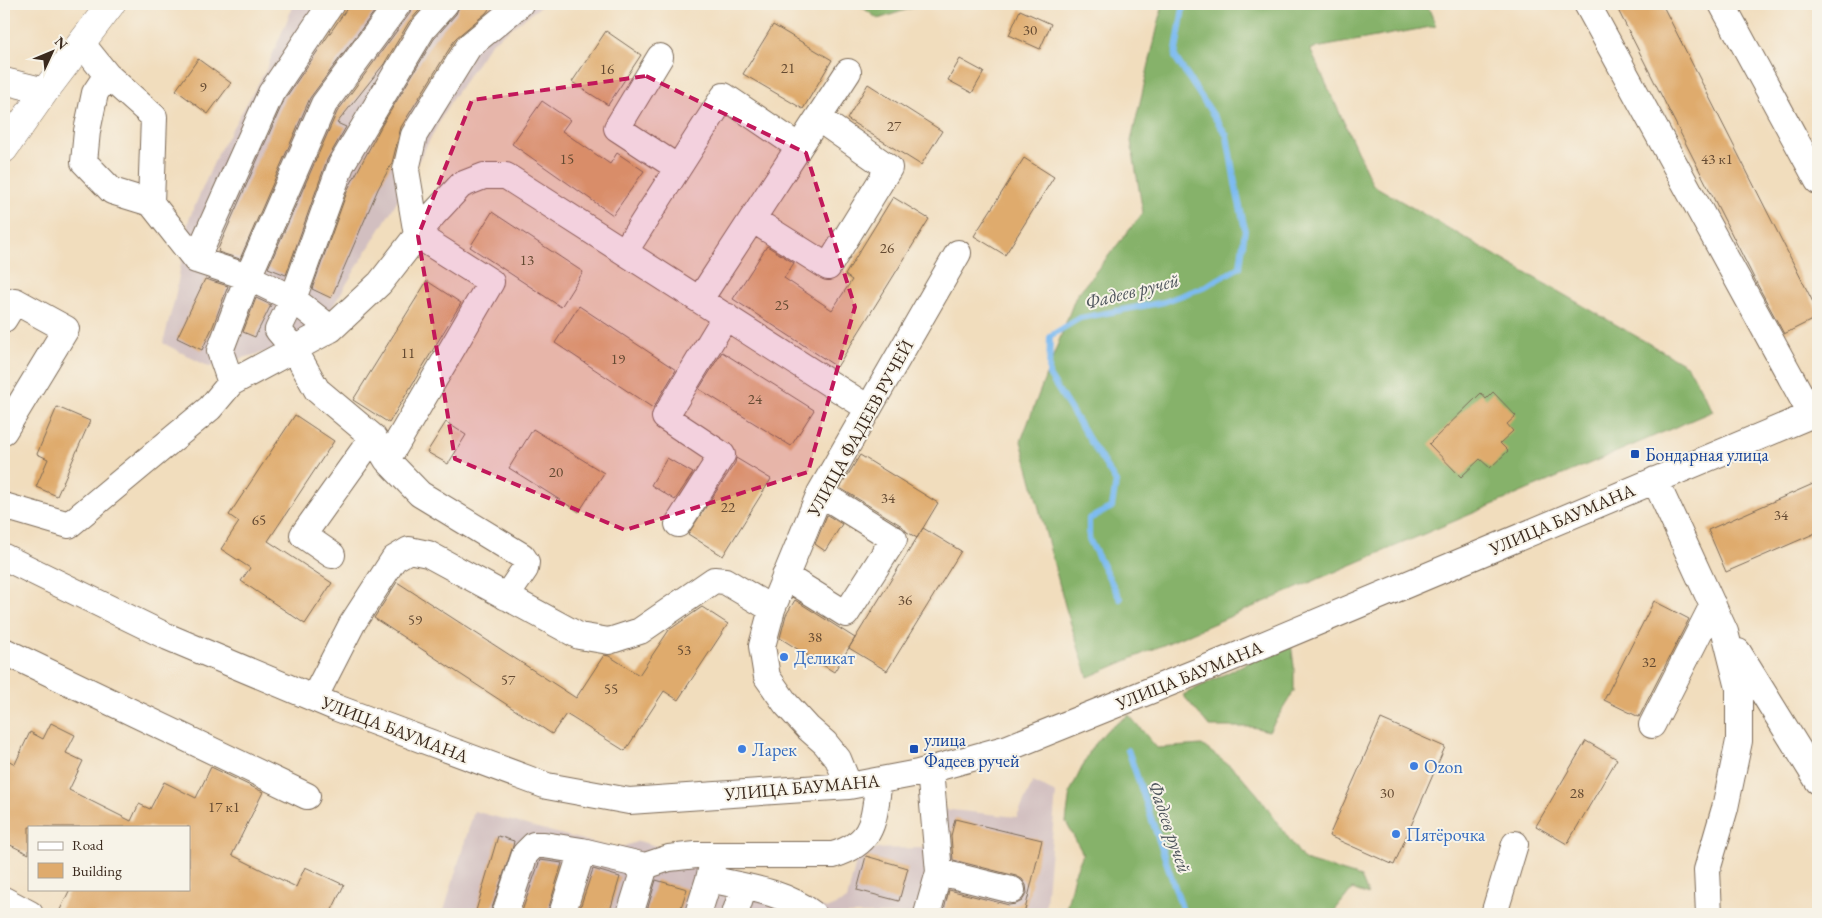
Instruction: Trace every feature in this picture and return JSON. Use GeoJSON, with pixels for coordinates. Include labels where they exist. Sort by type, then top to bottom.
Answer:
{"type":"FeatureCollection","features":[{"type":"Feature","properties":{"kind":"highway"},"geometry":{"type":"LineString","coordinates":[[4,149],[111,4]]}},
{"type":"Feature","properties":{"kind":"street"},"geometry":{"type":"LineString","coordinates":[[196,260],[271,93],[331,4]]}},
{"type":"Feature","properties":{"kind":"street"},"geometry":{"type":"LineString","coordinates":[[231,383],[220,351],[248,277],[324,104],[398,4]]}},
{"type":"Feature","properties":{"kind":"street"},"geometry":{"type":"LineString","coordinates":[[445,4],[422,30],[341,165],[293,299],[278,330],[294,349],[317,390],[373,437],[386,460],[420,494],[522,556],[526,562],[525,569],[519,575],[506,597]]}},
{"type":"Feature","properties":{"kind":"street"},"geometry":{"type":"LineString","coordinates":[[386,460],[491,282],[417,235],[406,170],[414,135],[469,46],[520,4]]}},
{"type":"Feature","properties":{"kind":"street"},"geometry":{"type":"LineString","coordinates":[[1587,4],[1817,414]]}},
{"type":"Feature","properties":{"kind":"street"},"geometry":{"type":"LineString","coordinates":[[1722,4],[1818,181]]}},
{"type":"Feature","properties":{"kind":"street"},"geometry":{"type":"LineString","coordinates":[[82,44],[107,75],[154,117],[151,203]]}},
{"type":"Feature","properties":{"kind":"street"},"geometry":{"type":"LineString","coordinates":[[660,56],[617,128],[678,168]]}},
{"type":"Feature","properties":{"kind":"street"},"geometry":{"type":"LineString","coordinates":[[700,299],[848,72]]}},
{"type":"Feature","properties":{"kind":"street"},"geometry":{"type":"LineString","coordinates":[[107,75],[95,93],[87,131],[84,162],[112,191],[151,203],[196,260],[248,277],[293,299],[331,329]]}},
{"type":"Feature","properties":{"kind":"street"},"geometry":{"type":"LineString","coordinates":[[4,81],[45,92]]}},
{"type":"Feature","properties":{"kind":"street"},"geometry":{"type":"LineString","coordinates":[[625,251],[724,96],[799,147]]}},
{"type":"Feature","properties":{"kind":"street"},"geometry":{"type":"LineString","coordinates":[[752,219],[828,267],[889,168],[818,118]]}},
{"type":"Feature","properties":{"kind":"street"},"geometry":{"type":"LineString","coordinates":[[4,506],[69,525],[210,408],[231,383],[331,329],[380,283],[433,215],[461,185],[484,176],[506,176],[868,408]]}},
{"type":"Feature","properties":{"kind":"street","name":"УЛИЦА ФАДЕЕВ РУЧЕЙ"},"geometry":{"type":"LineString","coordinates":[[849,786],[838,759],[826,743],[808,728],[786,704],[767,677],[762,646],[772,608],[820,493],[958,253]]}},
{"type":"Feature","properties":{"kind":"street"},"geometry":{"type":"LineString","coordinates":[[4,319],[15,301],[66,329],[4,431]]}},
{"type":"Feature","properties":{"kind":"street"},"geometry":{"type":"LineString","coordinates":[[678,524],[722,455],[665,418],[726,316]]}},
{"type":"Feature","properties":{"kind":"street","name":"УЛИЦА БАУМАНА"},"geometry":{"type":"LineString","coordinates":[[4,557],[168,637],[314,698],[547,786],[628,801],[849,786],[930,770],[1008,748],[1246,652],[1817,414]]}},
{"type":"Feature","properties":{"kind":"street"},"geometry":{"type":"LineString","coordinates":[[332,555],[303,535],[373,437]]}},
{"type":"Feature","properties":{"kind":"street"},"geometry":{"type":"LineString","coordinates":[[1656,480],[1725,632],[1818,781]]}},
{"type":"Feature","properties":{"kind":"street"},"geometry":{"type":"LineString","coordinates":[[785,576],[846,614],[894,539],[820,493]]}},
{"type":"Feature","properties":{"kind":"street"},"geometry":{"type":"LineString","coordinates":[[314,698],[352,624],[394,559],[409,550],[428,554],[579,636],[609,641],[640,631],[714,580],[725,581],[772,608]]}},
{"type":"Feature","properties":{"kind":"street"},"geometry":{"type":"LineString","coordinates":[[1652,725],[1712,605]]}},
{"type":"Feature","properties":{"kind":"street"},"geometry":{"type":"LineString","coordinates":[[1709,914],[1707,870],[1725,808],[1739,741],[1739,688],[1725,632]]}},
{"type":"Feature","properties":{"kind":"street"},"geometry":{"type":"LineString","coordinates":[[4,651],[306,796]]}},
{"type":"Feature","properties":{"kind":"street"},"geometry":{"type":"LineString","coordinates":[[927,914],[939,872],[930,770]]}},
{"type":"Feature","properties":{"kind":"street"},"geometry":{"type":"LineString","coordinates":[[505,914],[525,854],[534,845],[582,851],[645,866],[670,858],[714,854],[833,855],[848,850],[863,839],[872,826],[879,781]]}},
{"type":"Feature","properties":{"kind":"street"},"geometry":{"type":"LineString","coordinates":[[1494,914],[1515,844]]}},
{"type":"Feature","properties":{"kind":"street"},"geometry":{"type":"LineString","coordinates":[[562,914],[582,851]]}},
{"type":"Feature","properties":{"kind":"street"},"geometry":{"type":"LineString","coordinates":[[698,914],[709,879],[714,854]]}},
{"type":"Feature","properties":{"kind":"street"},"geometry":{"type":"LineString","coordinates":[[630,914],[645,866]]}},
{"type":"Feature","properties":{"kind":"street"},"geometry":{"type":"LineString","coordinates":[[939,872],[1012,890]]}},
{"type":"Feature","properties":{"kind":"street"},"geometry":{"type":"LineString","coordinates":[[709,879],[787,898],[812,914]]}},
{"type":"Feature","properties":{"kind":"street"},"geometry":{"type":"LineString","coordinates":[[735,914],[744,887]]}},
{"type":"Feature","properties":{"kind":"street"},"geometry":{"type":"LineString","coordinates":[[4,900],[30,914]]}},
{"type":"Feature","properties":{"kind":"highlighted area"},"geometry":{"type":"Polygon","coordinates":[[[646,76],[806,153],[855,307],[808,472],[625,530],[455,459],[418,236],[472,100],[646,76]]]}},
{"type":"Feature","properties":{"kind":"shaded area"},"geometry":{"type":"Polygon","coordinates":[[[294,4],[544,4],[491,43],[450,102],[393,208],[330,311],[309,331],[277,349],[209,367],[163,343],[175,298],[189,219],[218,153],[265,72],[294,4]]]}},
{"type":"Feature","properties":{"kind":"shaded area"},"geometry":{"type":"Polygon","coordinates":[[[1033,782],[1056,793],[1045,914],[443,914],[474,811],[616,849],[639,841],[749,874],[826,909],[847,900],[859,849],[928,848],[942,809],[1017,817],[1033,782]]]}},
{"type":"Feature","properties":{"kind":"green space"},"geometry":{"type":"Polygon","coordinates":[[[858,4],[924,4],[878,19],[858,4]]]}},
{"type":"Feature","properties":{"kind":"green space"},"geometry":{"type":"Polygon","coordinates":[[[1163,4],[1427,4],[1436,26],[1310,49],[1373,185],[1688,366],[1713,411],[1088,677],[1066,609],[1021,441],[1076,296],[1143,213],[1131,141],[1163,4]]]}},
{"type":"Feature","properties":{"kind":"green space"},"geometry":{"type":"Polygon","coordinates":[[[1290,636],[1294,666],[1294,691],[1269,731],[1252,727],[1210,727],[1183,695],[1261,656],[1290,636]]]}},
{"type":"Feature","properties":{"kind":"green space"},"geometry":{"type":"Polygon","coordinates":[[[1129,715],[1157,748],[1202,745],[1239,773],[1258,795],[1304,860],[1361,877],[1368,895],[1352,889],[1332,914],[1065,914],[1074,875],[1083,854],[1066,822],[1070,792],[1091,749],[1107,730],[1129,715]]]}},
{"type":"Feature","properties":{"kind":"building"},"geometry":{"type":"Polygon","coordinates":[[[350,4],[380,4],[310,98],[240,259],[218,252],[284,100],[350,4]]]}},
{"type":"Feature","properties":{"kind":"building"},"geometry":{"type":"Polygon","coordinates":[[[413,4],[425,4],[409,22],[384,64],[337,123],[346,127],[327,160],[286,275],[268,268],[337,112],[410,13],[413,4]]]}},
{"type":"Feature","properties":{"kind":"building"},"geometry":{"type":"Polygon","coordinates":[[[460,4],[493,4],[486,13],[456,38],[401,127],[392,163],[378,189],[331,298],[312,289],[348,189],[382,125],[434,39],[456,14],[460,4]]]}},
{"type":"Feature","properties":{"kind":"building"},"geometry":{"type":"Polygon","coordinates":[[[1615,4],[1662,4],[1818,312],[1818,317],[1784,334],[1615,4]]]}},
{"type":"Feature","properties":{"kind":"building"},"geometry":{"type":"Polygon","coordinates":[[[1020,10],[1051,24],[1040,49],[1009,35],[1020,10]]]}},
{"type":"Feature","properties":{"kind":"building"},"geometry":{"type":"Polygon","coordinates":[[[773,25],[832,60],[803,109],[743,74],[773,25]]]}},
{"type":"Feature","properties":{"kind":"building"},"geometry":{"type":"Polygon","coordinates":[[[606,31],[641,55],[608,105],[572,82],[606,31]]]}},
{"type":"Feature","properties":{"kind":"building"},"geometry":{"type":"Polygon","coordinates":[[[198,59],[231,83],[208,114],[176,90],[198,59]]]}},
{"type":"Feature","properties":{"kind":"building"},"geometry":{"type":"Polygon","coordinates":[[[960,59],[984,72],[972,93],[948,80],[960,59]]]}},
{"type":"Feature","properties":{"kind":"building"},"geometry":{"type":"Polygon","coordinates":[[[868,84],[942,131],[921,165],[847,119],[868,84]]]}},
{"type":"Feature","properties":{"kind":"building"},"geometry":{"type":"Polygon","coordinates":[[[542,101],[570,120],[562,131],[610,164],[617,153],[644,171],[613,215],[512,144],[542,101]]]}},
{"type":"Feature","properties":{"kind":"building"},"geometry":{"type":"Polygon","coordinates":[[[1024,158],[1054,177],[1005,255],[974,236],[1024,158]]]}},
{"type":"Feature","properties":{"kind":"building"},"geometry":{"type":"Polygon","coordinates":[[[893,197],[929,219],[837,367],[733,299],[767,246],[794,263],[784,278],[832,310],[852,280],[845,275],[893,197]]]}},
{"type":"Feature","properties":{"kind":"building"},"geometry":{"type":"Polygon","coordinates":[[[492,212],[583,272],[561,307],[470,247],[492,212]]]}},
{"type":"Feature","properties":{"kind":"building"},"geometry":{"type":"Polygon","coordinates":[[[205,279],[228,286],[202,350],[177,338],[205,279]]]}},
{"type":"Feature","properties":{"kind":"building"},"geometry":{"type":"Polygon","coordinates":[[[427,281],[461,303],[389,423],[353,400],[427,281]]]}},
{"type":"Feature","properties":{"kind":"building"},"geometry":{"type":"Polygon","coordinates":[[[256,298],[271,305],[255,337],[243,332],[256,298]]]}},
{"type":"Feature","properties":{"kind":"building"},"geometry":{"type":"Polygon","coordinates":[[[579,306],[676,370],[653,408],[555,343],[579,306]]]}},
{"type":"Feature","properties":{"kind":"building"},"geometry":{"type":"Polygon","coordinates":[[[722,352],[814,410],[791,446],[699,389],[722,352]]]}},
{"type":"Feature","properties":{"kind":"building"},"geometry":{"type":"Polygon","coordinates":[[[1493,392],[1516,416],[1507,424],[1513,431],[1500,443],[1508,451],[1490,468],[1480,459],[1461,477],[1429,444],[1481,393],[1486,399],[1493,392]]]}},
{"type":"Feature","properties":{"kind":"building"},"geometry":{"type":"Polygon","coordinates":[[[57,407],[90,421],[57,496],[36,487],[48,459],[37,454],[57,407]]]}},
{"type":"Feature","properties":{"kind":"building"},"geometry":{"type":"Polygon","coordinates":[[[295,415],[334,441],[268,541],[332,583],[305,624],[241,581],[250,568],[221,549],[239,522],[229,515],[295,415]]]}},
{"type":"Feature","properties":{"kind":"building"},"geometry":{"type":"Polygon","coordinates":[[[446,422],[466,435],[448,464],[427,452],[446,422]]]}},
{"type":"Feature","properties":{"kind":"building"},"geometry":{"type":"Polygon","coordinates":[[[533,429],[604,473],[579,512],[509,468],[533,429]]]}},
{"type":"Feature","properties":{"kind":"building"},"geometry":{"type":"Polygon","coordinates":[[[860,455],[938,503],[917,538],[907,532],[902,526],[840,488],[860,455]]]}},
{"type":"Feature","properties":{"kind":"building"},"geometry":{"type":"Polygon","coordinates":[[[667,458],[693,473],[675,500],[651,485],[667,458]]]}},
{"type":"Feature","properties":{"kind":"building"},"geometry":{"type":"Polygon","coordinates":[[[736,458],[771,479],[723,556],[688,534],[735,463],[736,458]]]}},
{"type":"Feature","properties":{"kind":"building"},"geometry":{"type":"Polygon","coordinates":[[[1813,484],[1818,498],[1818,532],[1726,572],[1708,530],[1813,484]]]}},
{"type":"Feature","properties":{"kind":"building"},"geometry":{"type":"Polygon","coordinates":[[[827,515],[842,524],[825,551],[815,544],[827,515]]]}},
{"type":"Feature","properties":{"kind":"building"},"geometry":{"type":"Polygon","coordinates":[[[923,528],[961,551],[887,671],[849,648],[923,528]]]}},
{"type":"Feature","properties":{"kind":"building"},"geometry":{"type":"Polygon","coordinates":[[[397,582],[576,698],[604,655],[609,656],[639,675],[669,630],[702,607],[728,624],[678,700],[664,691],[625,751],[566,714],[552,734],[374,618],[397,582]]]}},
{"type":"Feature","properties":{"kind":"building"},"geometry":{"type":"Polygon","coordinates":[[[795,600],[855,638],[834,672],[780,638],[786,615],[795,600]]]}},
{"type":"Feature","properties":{"kind":"building"},"geometry":{"type":"Polygon","coordinates":[[[1654,601],[1689,619],[1639,717],[1604,700],[1654,601]]]}},
{"type":"Feature","properties":{"kind":"building"},"geometry":{"type":"Polygon","coordinates":[[[1381,719],[1445,747],[1394,865],[1329,836],[1381,719]]]}},
{"type":"Feature","properties":{"kind":"building"},"geometry":{"type":"Polygon","coordinates":[[[51,723],[75,735],[66,753],[83,761],[69,790],[131,821],[139,804],[150,809],[164,782],[196,798],[211,767],[263,792],[232,855],[296,887],[305,867],[344,885],[330,914],[58,914],[70,890],[190,890],[190,826],[28,826],[28,854],[4,842],[4,758],[15,764],[30,732],[43,739],[51,723]]]}},
{"type":"Feature","properties":{"kind":"building"},"geometry":{"type":"Polygon","coordinates":[[[1586,741],[1617,759],[1567,844],[1536,826],[1586,741]]]}},
{"type":"Feature","properties":{"kind":"building"},"geometry":{"type":"Polygon","coordinates":[[[955,819],[1042,840],[1024,914],[943,914],[949,890],[1009,905],[1022,901],[1027,893],[1026,885],[1022,879],[1016,876],[953,860],[951,836],[955,819]]]}},
{"type":"Feature","properties":{"kind":"building"},"geometry":{"type":"Polygon","coordinates":[[[498,836],[514,841],[513,846],[490,914],[475,914],[498,836]]]}},
{"type":"Feature","properties":{"kind":"building"},"geometry":{"type":"Polygon","coordinates":[[[866,856],[908,868],[899,901],[857,890],[866,856]]]}},
{"type":"Feature","properties":{"kind":"building"},"geometry":{"type":"Polygon","coordinates":[[[540,860],[562,863],[547,914],[521,914],[540,860]]]}},
{"type":"Feature","properties":{"kind":"building"},"geometry":{"type":"Polygon","coordinates":[[[593,869],[620,877],[609,914],[578,914],[593,869]]]}},
{"type":"Feature","properties":{"kind":"building"},"geometry":{"type":"Polygon","coordinates":[[[656,880],[687,889],[679,914],[646,914],[656,880]]]}},
{"type":"Feature","properties":{"kind":"waterway","name":"Фадеев ручей"},"geometry":{"type":"LineString","coordinates":[[1120,599],[1089,539],[1089,519],[1112,507],[1116,482],[1049,375],[1050,336],[1080,318],[1164,302],[1204,287],[1240,267],[1245,229],[1227,136],[1175,57],[1183,8],[1187,4]]}},
{"type":"Feature","properties":{"kind":"waterway","name":"Фадеев ручей"},"geometry":{"type":"LineString","coordinates":[[1128,750],[1184,914]]}},
{"type":"Feature","properties":{"kind":"place","name":"Бондарная улица"},"geometry":{"type":"Point","coordinates":[1635,454]}},
{"type":"Feature","properties":{"kind":"place","name":"Деликат"},"geometry":{"type":"Point","coordinates":[784,657]}},
{"type":"Feature","properties":{"kind":"place","name":"Ларек"},"geometry":{"type":"Point","coordinates":[742,749]}},
{"type":"Feature","properties":{"kind":"place","name":"улица Фадеев ручей"},"geometry":{"type":"Point","coordinates":[914,749]}},
{"type":"Feature","properties":{"kind":"place","name":"Ozon"},"geometry":{"type":"Point","coordinates":[1414,766]}},
{"type":"Feature","properties":{"kind":"place","name":"Пятёрочка"},"geometry":{"type":"Point","coordinates":[1396,834]}}]}
